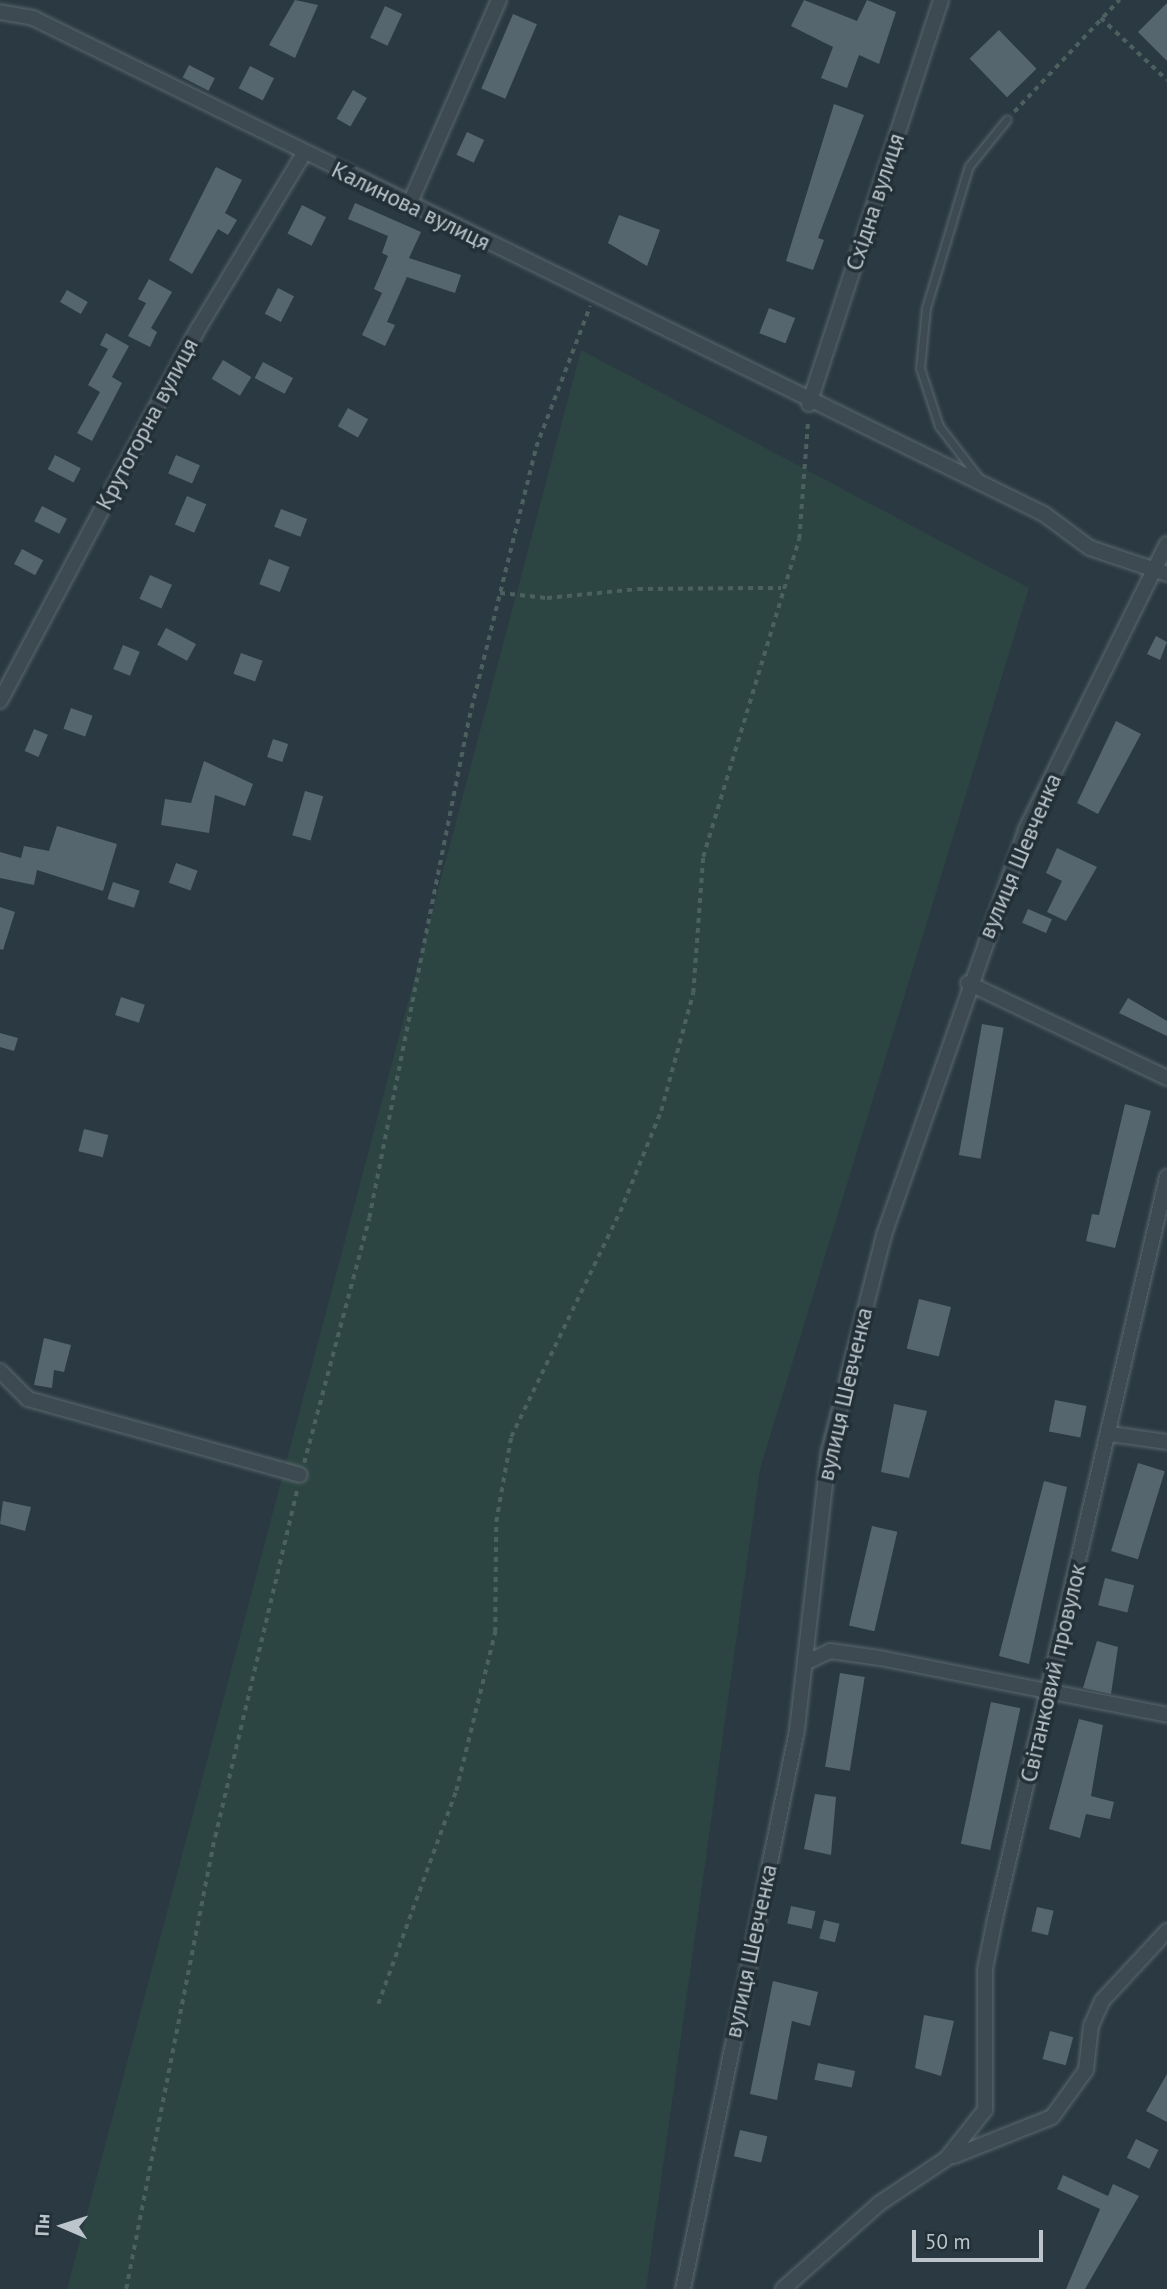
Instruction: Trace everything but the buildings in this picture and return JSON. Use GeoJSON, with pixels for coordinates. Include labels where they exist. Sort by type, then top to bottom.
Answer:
{"type":"FeatureCollection","features":[{"type":"Feature","properties":{"kind":"street"},"geometry":{"type":"LineString","coordinates":[[409,205],[499,0]]}},
{"type":"Feature","properties":{"kind":"street","name":"Східна вулиця"},"geometry":{"type":"LineString","coordinates":[[808,404],[942,0]]}},
{"type":"Feature","properties":{"kind":"street","name":"Калинова вулиця"},"geometry":{"type":"LineString","coordinates":[[7,11],[304,153],[808,404],[1044,514],[1090,548],[1161,571]]}},
{"type":"Feature","properties":{"kind":"street","name":"Крутогорна вулиця"},"geometry":{"type":"LineString","coordinates":[[0,701],[198,329],[304,153]]}},
{"type":"Feature","properties":{"kind":"street","name":"вулиця Шевченка"},"geometry":{"type":"LineString","coordinates":[[683,2289],[809,1661],[814,1535],[848,1368],[968,983],[1027,830],[1161,571],[1167,544]]}},
{"type":"Feature","properties":{"kind":"street"},"geometry":{"type":"LineString","coordinates":[[968,983],[1167,1079]]}},
{"type":"Feature","properties":{"kind":"street","name":"Світанковий провулок"},"geometry":{"type":"LineString","coordinates":[[946,2159],[985,2110],[985,1969],[1167,1177]]}},
{"type":"Feature","properties":{"kind":"street"},"geometry":{"type":"LineString","coordinates":[[0,1371],[28,1399],[300,1475]]}},
{"type":"Feature","properties":{"kind":"street"},"geometry":{"type":"LineString","coordinates":[[1110,1434],[1167,1442]]}},
{"type":"Feature","properties":{"kind":"street"},"geometry":{"type":"LineString","coordinates":[[809,1661],[843,1652],[1167,1715]]}},
{"type":"Feature","properties":{"kind":"street"},"geometry":{"type":"LineString","coordinates":[[783,2289],[880,2203],[946,2159],[1052,2117],[1086,2070],[1091,2026],[1102,2001],[1167,1931]]}},
{"type":"Feature","properties":{"kind":"lane"},"geometry":{"type":"LineString","coordinates":[[988,490],[939,426],[920,369],[926,308],[969,166],[1007,119]]}},
{"type":"Feature","properties":{"kind":"path"},"geometry":{"type":"LineString","coordinates":[[1007,119],[1119,0]]}},
{"type":"Feature","properties":{"kind":"path"},"geometry":{"type":"LineString","coordinates":[[1101,18],[1167,80]]}},
{"type":"Feature","properties":{"kind":"path"},"geometry":{"type":"LineString","coordinates":[[126,2289],[215,1837],[300,1475],[369,1218],[469,718],[537,447],[593,297]]}},
{"type":"Feature","properties":{"kind":"path"},"geometry":{"type":"LineString","coordinates":[[378,2004],[456,1791],[495,1632],[496,1522],[511,1437],[620,1212],[661,1111],[693,993],[703,856],[781,588],[799,539],[808,404]]}},
{"type":"Feature","properties":{"kind":"path"},"geometry":{"type":"LineString","coordinates":[[500,593],[547,598],[638,589],[781,588]]}},
{"type":"Feature","properties":{"kind":"green space"},"geometry":{"type":"Polygon","coordinates":[[[581,350],[1029,588],[760,1469],[646,2289],[67,2289],[581,350]]]}}]}
